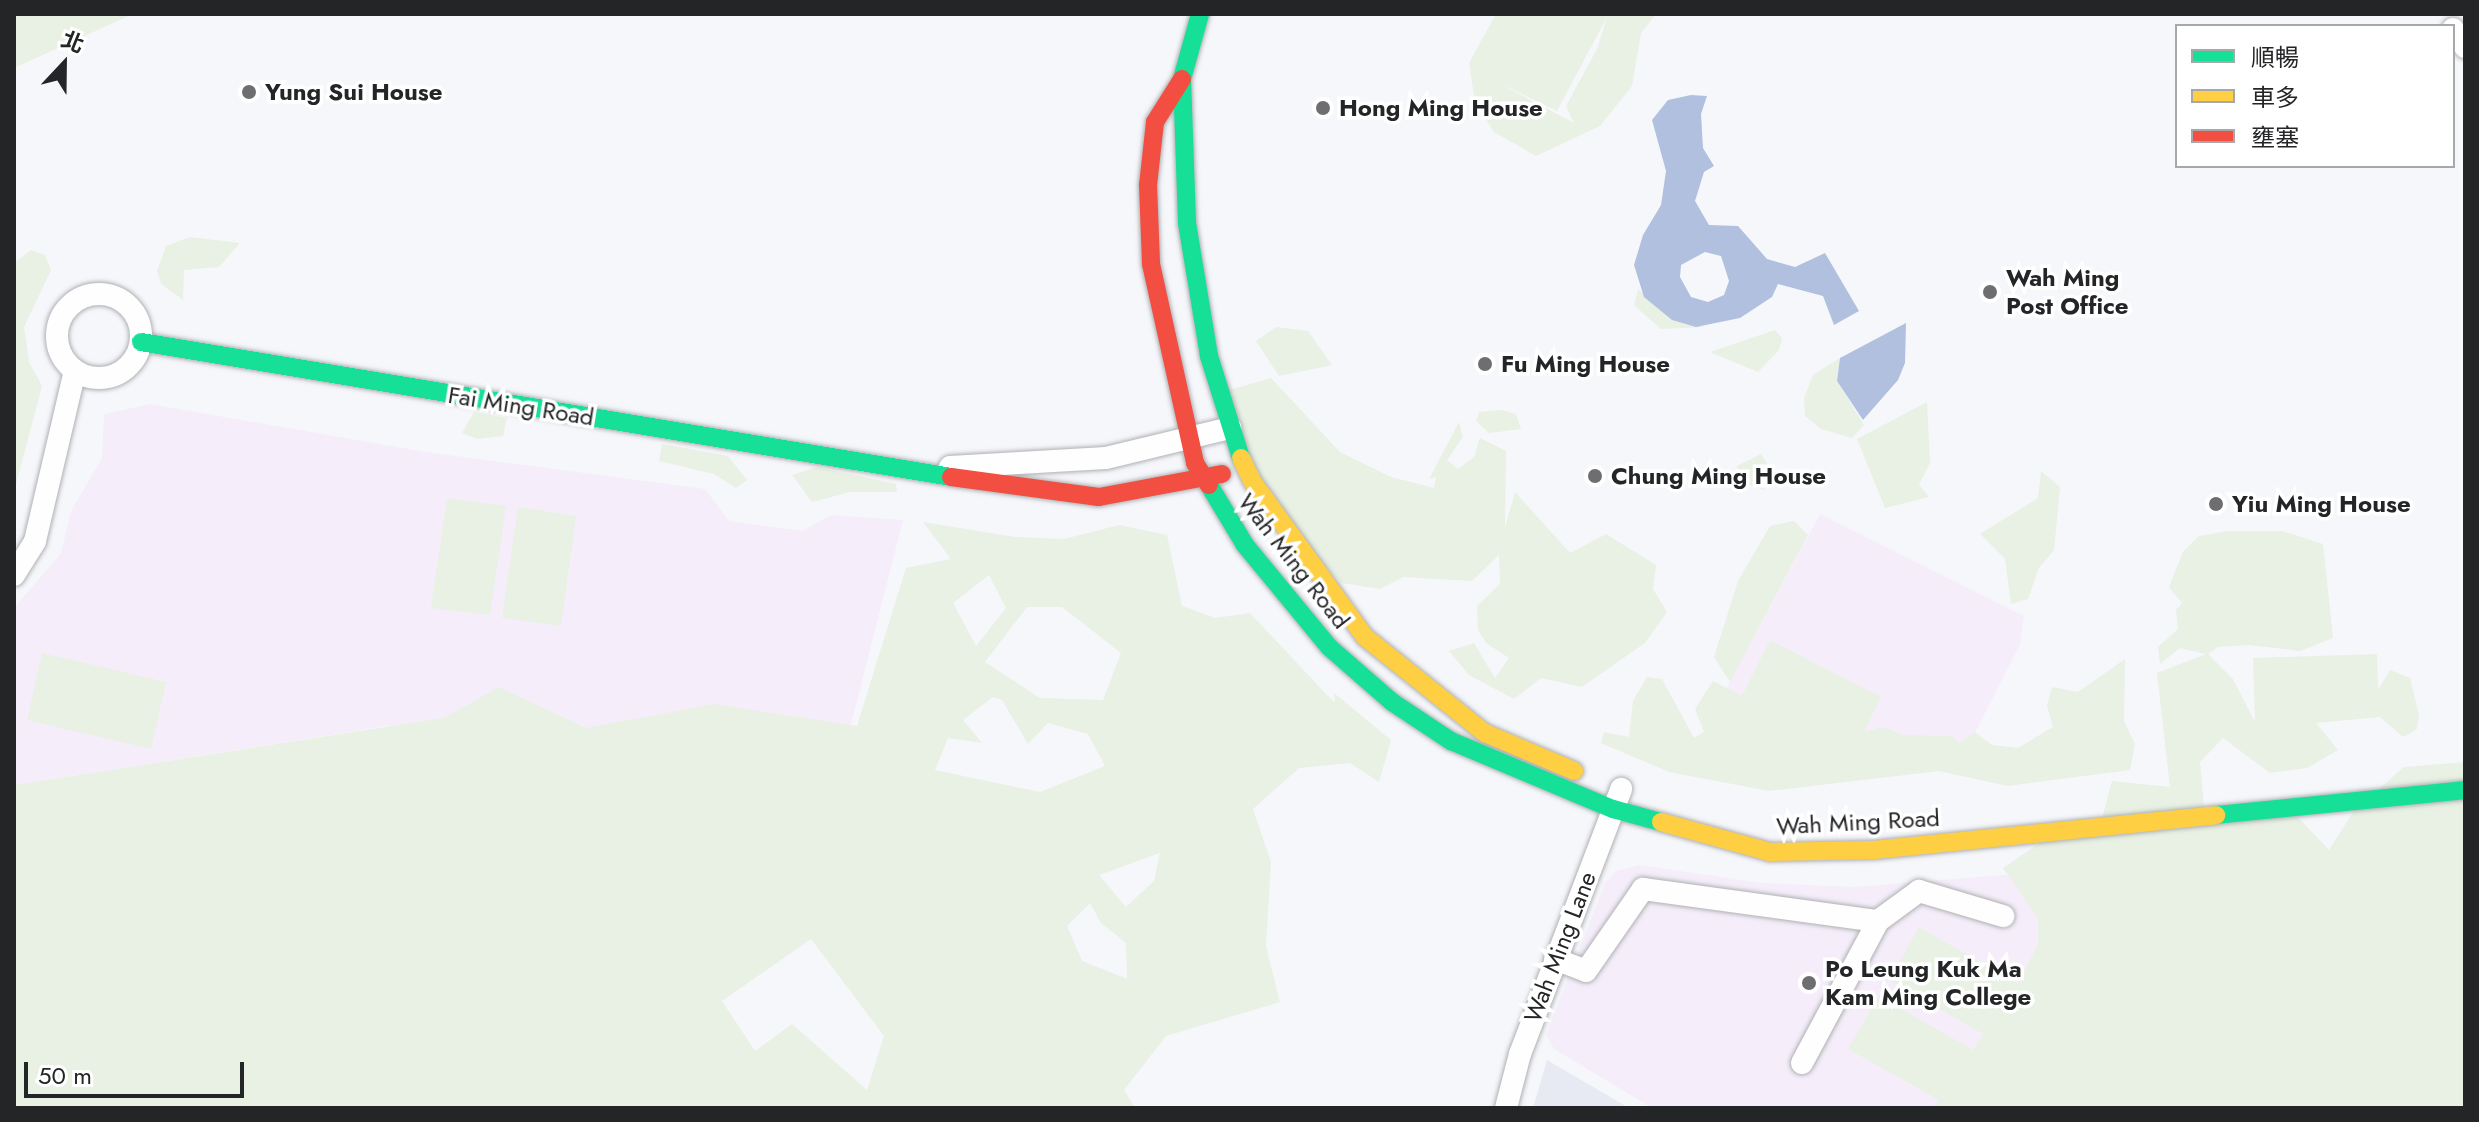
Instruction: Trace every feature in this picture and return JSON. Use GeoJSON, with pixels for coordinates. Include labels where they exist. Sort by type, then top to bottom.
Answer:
{"type":"FeatureCollection","features":[{"type":"Feature","properties":{"kind":"street","name":"Wah Ming Road"},"geometry":{"type":"LineString","coordinates":[[1200,14],[1182,79],[1155,122],[1148,185],[1151,264],[1189,439],[1203,479],[1289,601],[1329,647],[1392,702],[1477,754],[1770,852],[1858,851],[2465,790]]}},
{"type":"Feature","properties":{"kind":"street","name":"Wah Ming Road"},"geometry":{"type":"LineString","coordinates":[[1182,79],[1187,223],[1209,356],[1230,428],[1247,469],[1365,637],[1405,674],[1485,733],[1617,799],[1646,797]]}},
{"type":"Feature","properties":{"kind":"street"},"geometry":{"type":"LineString","coordinates":[[82,297],[119,299],[136,317],[141,342],[120,373],[97,378],[75,371],[59,351],[58,326],[82,297]]}},
{"type":"Feature","properties":{"kind":"street","name":"Fai Ming Road"},"geometry":{"type":"LineString","coordinates":[[141,342],[1070,497],[1099,497],[1247,469]]}},
{"type":"Feature","properties":{"kind":"street"},"geometry":{"type":"LineString","coordinates":[[14,575],[35,541],[75,371]]}},
{"type":"Feature","properties":{"kind":"street","name":"Fai Ming Road"},"geometry":{"type":"LineString","coordinates":[[901,469],[1106,458],[1230,428]]}},
{"type":"Feature","properties":{"kind":"street","name":"Wah Ming Lane"},"geometry":{"type":"LineString","coordinates":[[1506,1108],[1555,959],[1617,799]]}},
{"type":"Feature","properties":{"kind":"street","name":"Wah Ming Road"},"geometry":{"type":"LineString","coordinates":[[1776,831],[1845,839],[1963,840]]}},
{"type":"Feature","properties":{"kind":"street"},"geometry":{"type":"LineString","coordinates":[[1555,959],[1586,971],[1643,889],[1878,921]]}},
{"type":"Feature","properties":{"kind":"street"},"geometry":{"type":"LineString","coordinates":[[1802,1063],[1878,921],[1919,891],[2003,916]]}},
{"type":"Feature","properties":{"kind":"shaded area"},"geometry":{"type":"Polygon","coordinates":[[[14,14],[133,14],[14,68],[14,14]]]}},
{"type":"Feature","properties":{"kind":"shaded area"},"geometry":{"type":"Polygon","coordinates":[[[1496,14],[1656,14],[1641,33],[1632,86],[1600,126],[1536,156],[1494,132],[1475,102],[1469,63],[1496,14]],[[1607,17],[1557,111],[1493,80],[1574,123],[1566,106],[1597,49],[1607,17]]]}},
{"type":"Feature","properties":{"kind":"shaded area"},"geometry":{"type":"Polygon","coordinates":[[[190,237],[240,243],[219,267],[184,270],[183,300],[161,284],[157,271],[166,246],[190,237]]]}},
{"type":"Feature","properties":{"kind":"shaded area"},"geometry":{"type":"Polygon","coordinates":[[[31,250],[45,255],[51,270],[24,327],[29,362],[42,386],[14,492],[14,263],[31,250]]]}},
{"type":"Feature","properties":{"kind":"shaded area"},"geometry":{"type":"Polygon","coordinates":[[[1638,289],[1684,324],[1705,327],[1661,329],[1634,305],[1638,289]]]}},
{"type":"Feature","properties":{"kind":"shaded area"},"geometry":{"type":"Polygon","coordinates":[[[1276,327],[1308,331],[1332,365],[1279,376],[1256,341],[1276,327]]]}},
{"type":"Feature","properties":{"kind":"shaded area"},"geometry":{"type":"Polygon","coordinates":[[[1775,330],[1782,338],[1779,350],[1758,372],[1710,352],[1775,330]]]}},
{"type":"Feature","properties":{"kind":"shaded area"},"geometry":{"type":"Polygon","coordinates":[[[1840,358],[1837,381],[1864,425],[1852,438],[1821,429],[1805,416],[1804,398],[1813,375],[1840,358]]]}},
{"type":"Feature","properties":{"kind":"shaded area"},"geometry":{"type":"Polygon","coordinates":[[[1271,378],[1340,452],[1391,477],[1434,488],[1436,477],[1429,479],[1459,422],[1463,437],[1447,460],[1458,469],[1474,457],[1480,438],[1506,451],[1505,528],[1515,492],[1570,553],[1606,534],[1656,565],[1653,589],[1667,612],[1645,643],[1582,687],[1541,678],[1514,699],[1469,675],[1449,651],[1474,643],[1495,678],[1509,658],[1486,643],[1478,630],[1477,606],[1500,584],[1499,555],[1472,581],[1403,577],[1380,589],[1342,583],[1250,492],[1226,391],[1271,378]]]}},
{"type":"Feature","properties":{"kind":"shaded area"},"geometry":{"type":"Polygon","coordinates":[[[1927,402],[1930,463],[1919,485],[1929,497],[1885,508],[1857,439],[1927,402]]]}},
{"type":"Feature","properties":{"kind":"shaded area"},"geometry":{"type":"Polygon","coordinates":[[[150,404],[426,452],[705,489],[729,521],[802,531],[831,515],[903,520],[844,752],[388,726],[14,785],[14,608],[61,553],[71,511],[102,458],[104,414],[150,404]]]}},
{"type":"Feature","properties":{"kind":"shaded area"},"geometry":{"type":"Polygon","coordinates":[[[1502,410],[1516,414],[1521,429],[1489,433],[1476,421],[1479,412],[1502,410]]]}},
{"type":"Feature","properties":{"kind":"shaded area"},"geometry":{"type":"Polygon","coordinates":[[[474,412],[507,418],[503,436],[477,439],[462,433],[474,412]]]}},
{"type":"Feature","properties":{"kind":"shaded area"},"geometry":{"type":"Polygon","coordinates":[[[662,444],[728,456],[747,480],[736,488],[714,474],[659,461],[662,444]]]}},
{"type":"Feature","properties":{"kind":"shaded area"},"geometry":{"type":"Polygon","coordinates":[[[1761,454],[1772,471],[1764,490],[1744,483],[1737,466],[1761,454]]]}},
{"type":"Feature","properties":{"kind":"shaded area"},"geometry":{"type":"Polygon","coordinates":[[[817,467],[896,484],[897,492],[850,492],[812,502],[792,475],[817,467]]]}},
{"type":"Feature","properties":{"kind":"shaded area"},"geometry":{"type":"Polygon","coordinates":[[[2041,471],[2060,487],[2054,550],[2039,568],[2028,599],[2011,604],[2005,559],[1980,534],[2038,498],[2041,471]]]}},
{"type":"Feature","properties":{"kind":"shaded area"},"geometry":{"type":"Polygon","coordinates":[[[447,498],[506,506],[490,615],[431,608],[447,498]]]}},
{"type":"Feature","properties":{"kind":"shaded area"},"geometry":{"type":"Polygon","coordinates":[[[518,507],[576,516],[561,626],[502,618],[518,507]]]}},
{"type":"Feature","properties":{"kind":"shaded area"},"geometry":{"type":"Polygon","coordinates":[[[1820,514],[2024,616],[2020,645],[1962,758],[1843,766],[1719,702],[1820,514]]]}},
{"type":"Feature","properties":{"kind":"shaded area"},"geometry":{"type":"Polygon","coordinates":[[[1794,521],[1808,535],[1730,682],[1714,657],[1738,581],[1770,526],[1794,521]]]}},
{"type":"Feature","properties":{"kind":"shaded area"},"geometry":{"type":"Polygon","coordinates":[[[923,522],[1015,537],[1064,539],[1119,525],[1167,535],[1182,606],[1215,618],[1250,613],[1327,695],[1335,702],[1334,693],[1391,740],[1379,782],[1350,763],[1299,768],[1253,809],[1271,862],[1266,946],[1280,1002],[1166,1036],[1124,1090],[1135,1108],[14,1108],[14,785],[444,718],[499,687],[586,728],[714,704],[857,726],[906,568],[951,559],[923,522]],[[989,575],[953,603],[976,646],[1006,608],[989,575]],[[1027,607],[985,662],[1040,698],[1103,700],[1121,653],[1062,607],[1027,607]],[[993,697],[963,720],[982,743],[948,738],[935,770],[1040,792],[1105,766],[1088,734],[1048,723],[1028,744],[1002,700],[993,697]],[[1160,853],[1099,875],[1126,907],[1154,881],[1160,853]],[[1090,903],[1067,926],[1082,961],[1127,979],[1126,943],[1101,923],[1090,903]],[[811,939],[722,1001],[755,1051],[792,1024],[867,1090],[884,1036],[811,939]]]}},
{"type":"Feature","properties":{"kind":"shaded area"},"geometry":{"type":"Polygon","coordinates":[[[2228,531],[2282,531],[2323,544],[2333,638],[2300,651],[2249,645],[2218,647],[2208,654],[2233,679],[2255,722],[2253,658],[2377,654],[2378,690],[2390,670],[2410,678],[2419,715],[2417,729],[2403,737],[2380,717],[2316,723],[2338,750],[2307,768],[2270,773],[2223,738],[2200,762],[2205,819],[2288,807],[2329,850],[2354,811],[2404,767],[2465,762],[2465,1108],[1934,1108],[1939,1100],[1848,1049],[1879,996],[1973,1050],[1983,1034],[1889,980],[1919,927],[2018,984],[2038,944],[2038,918],[2003,868],[2057,831],[2100,826],[2112,781],[2170,787],[2157,673],[2206,654],[2180,648],[2160,664],[2158,647],[2178,629],[2176,610],[2182,603],[2169,587],[2183,552],[2199,536],[2228,531]]]}},
{"type":"Feature","properties":{"kind":"shaded area"},"geometry":{"type":"Polygon","coordinates":[[[1770,640],[1881,697],[1864,732],[1883,727],[1903,735],[1953,736],[1959,743],[1975,732],[1992,745],[2018,748],[2053,727],[2047,706],[2052,687],[2078,692],[2125,659],[2124,721],[2135,744],[2130,770],[2008,786],[1939,771],[1769,791],[1669,772],[1601,743],[1604,732],[1629,737],[1633,701],[1647,677],[1662,679],[1694,738],[1704,732],[1695,709],[1713,681],[1742,696],[1770,640]]]}},
{"type":"Feature","properties":{"kind":"shaded area"},"geometry":{"type":"Polygon","coordinates":[[[42,653],[166,682],[151,749],[27,720],[42,653]]]}},
{"type":"Feature","properties":{"kind":"shaded area","name":"Po Leung Kuk Ma Kam Ming College"},"geometry":{"type":"Polygon","coordinates":[[[1639,865],[1762,883],[1855,887],[2051,871],[2066,923],[1987,1108],[1652,1108],[1554,1049],[1546,1035],[1605,883],[1616,871],[1639,865]]]}},
{"type":"Feature","properties":{"kind":"shaded area"},"geometry":{"type":"Polygon","coordinates":[[[1547,1060],[1629,1108],[1533,1108],[1547,1060]]]}},
{"type":"Feature","properties":{"kind":"water"},"geometry":{"type":"Polygon","coordinates":[[[1691,95],[1707,96],[1701,114],[1703,148],[1714,166],[1704,172],[1695,201],[1709,225],[1738,226],[1767,259],[1795,267],[1825,253],[1859,311],[1834,325],[1823,296],[1778,284],[1772,297],[1740,318],[1696,327],[1672,320],[1644,297],[1634,265],[1643,235],[1661,205],[1666,171],[1652,120],[1668,100],[1691,95]],[[1705,252],[1681,265],[1680,277],[1691,297],[1708,302],[1724,295],[1729,281],[1721,256],[1705,252]]]}},
{"type":"Feature","properties":{"kind":"water"},"geometry":{"type":"Polygon","coordinates":[[[1906,323],[1905,363],[1898,380],[1863,420],[1837,381],[1840,358],[1906,323]]]}},
{"type":"Feature","properties":{"kind":"traffic: fast"},"geometry":{"type":"LineString","coordinates":[[1200,14],[1182,79],[1187,223],[1209,356],[1241,458]]}},
{"type":"Feature","properties":{"kind":"traffic: fast"},"geometry":{"type":"LineString","coordinates":[[141,342],[951,477]]}},
{"type":"Feature","properties":{"kind":"traffic: fast"},"geometry":{"type":"LineString","coordinates":[[1209,485],[1245,545],[1329,647],[1392,702],[1451,741],[1613,809],[1661,822]]}},
{"type":"Feature","properties":{"kind":"traffic: fast"},"geometry":{"type":"LineString","coordinates":[[2216,815],[2465,790]]}},
{"type":"Feature","properties":{"kind":"traffic: slow"},"geometry":{"type":"LineString","coordinates":[[1241,458],[1252,481],[1365,637],[1485,733],[1574,771]]}},
{"type":"Feature","properties":{"kind":"traffic: slow"},"geometry":{"type":"LineString","coordinates":[[1661,822],[1770,852],[1874,850],[2216,815]]}},
{"type":"Feature","properties":{"kind":"traffic: jam"},"geometry":{"type":"LineString","coordinates":[[1182,79],[1155,122],[1148,185],[1151,264],[1195,463],[1209,485]]}},
{"type":"Feature","properties":{"kind":"traffic: jam"},"geometry":{"type":"LineString","coordinates":[[951,477],[1099,497],[1222,474]]}},
{"type":"Feature","properties":{"kind":"place","name":"Yung Sui House"},"geometry":{"type":"Point","coordinates":[249,92]}},
{"type":"Feature","properties":{"kind":"place","name":"Hong Ming House"},"geometry":{"type":"Point","coordinates":[1323,108]}},
{"type":"Feature","properties":{"kind":"place","name":"Wah Ming Post Office"},"geometry":{"type":"Point","coordinates":[1990,292]}},
{"type":"Feature","properties":{"kind":"place","name":"Fu Ming House"},"geometry":{"type":"Point","coordinates":[1485,364]}},
{"type":"Feature","properties":{"kind":"place","name":"Chung Ming House"},"geometry":{"type":"Point","coordinates":[1595,476]}},
{"type":"Feature","properties":{"kind":"place","name":"Yiu Ming House"},"geometry":{"type":"Point","coordinates":[2216,504]}},
{"type":"Feature","properties":{"kind":"place","name":"Po Leung Kuk Ma Kam Ming College"},"geometry":{"type":"Point","coordinates":[1809,983]}}]}
